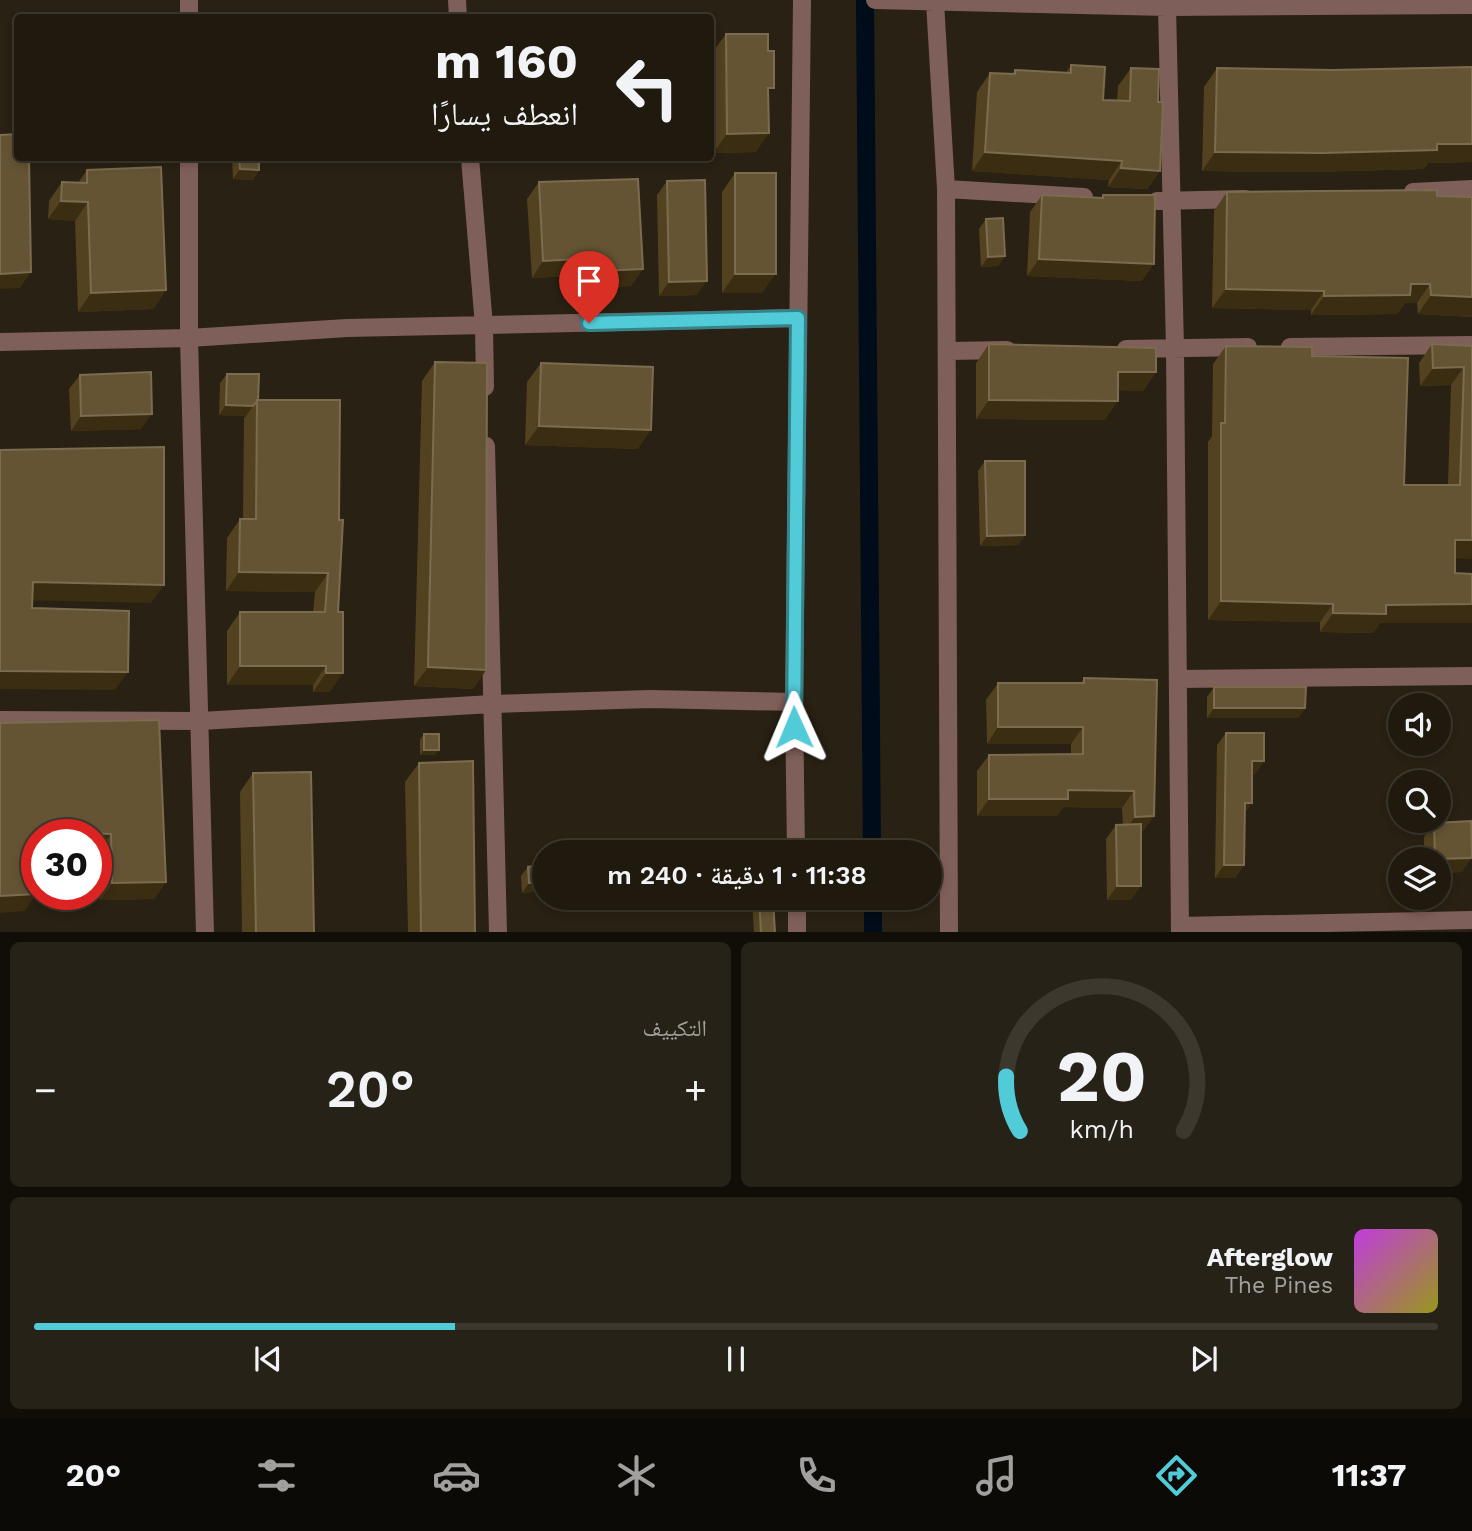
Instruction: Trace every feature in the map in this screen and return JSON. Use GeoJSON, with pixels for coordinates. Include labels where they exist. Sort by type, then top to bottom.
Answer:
{"type":"FeatureCollection","features":[{"type":"Feature","properties":{"kind":"street"},"geometry":{"type":"LineString","coordinates":[[796,840],[794,702],[802,0]]}},
{"type":"Feature","properties":{"kind":"street"},"geometry":{"type":"LineString","coordinates":[[875,0],[1167,7],[1472,5]]}},
{"type":"Feature","properties":{"kind":"street"},"geometry":{"type":"LineString","coordinates":[[935,2],[946,189],[949,932]]}},
{"type":"Feature","properties":{"kind":"street"},"geometry":{"type":"LineString","coordinates":[[1167,7],[1169,202],[1175,348],[1180,929],[1472,920]]}},
{"type":"Feature","properties":{"kind":"street"},"geometry":{"type":"LineString","coordinates":[[189,161],[189,338],[205,932]]}},
{"type":"Feature","properties":{"kind":"street"},"geometry":{"type":"LineString","coordinates":[[470,161],[484,326],[485,407]]}},
{"type":"Feature","properties":{"kind":"street"},"geometry":{"type":"LineString","coordinates":[[946,189],[1100,198]]}},
{"type":"Feature","properties":{"kind":"street"},"geometry":{"type":"LineString","coordinates":[[1390,193],[1472,189]]}},
{"type":"Feature","properties":{"kind":"street"},"geometry":{"type":"LineString","coordinates":[[1141,200],[1169,202],[1266,198]]}},
{"type":"Feature","properties":{"kind":"street"},"geometry":{"type":"LineString","coordinates":[[0,342],[189,338],[347,328],[798,318]]}},
{"type":"Feature","properties":{"kind":"street"},"geometry":{"type":"LineString","coordinates":[[1108,349],[1472,345]]}},
{"type":"Feature","properties":{"kind":"street"},"geometry":{"type":"LineString","coordinates":[[948,351],[1028,350]]}},
{"type":"Feature","properties":{"kind":"street"},"geometry":{"type":"LineString","coordinates":[[486,434],[498,932]]}},
{"type":"Feature","properties":{"kind":"street"},"geometry":{"type":"LineString","coordinates":[[1178,679],[1472,676]]}},
{"type":"Feature","properties":{"kind":"street"},"geometry":{"type":"LineString","coordinates":[[0,720],[201,721],[492,704],[676,698],[794,702]]}},
{"type":"Feature","properties":{"kind":"street"},"geometry":{"type":"LineString","coordinates":[[797,910],[797,932]]}},
{"type":"Feature","properties":{"kind":"building"},"geometry":{"type":"Polygon","coordinates":[[[726,34],[768,34],[768,51],[774,51],[774,88],[768,88],[769,133],[727,134],[726,34]]]}},
{"type":"Feature","properties":{"kind":"building"},"geometry":{"type":"Polygon","coordinates":[[[1071,65],[1105,67],[1103,100],[1130,101],[1131,68],[1159,69],[1158,102],[1163,102],[1160,171],[1121,168],[1122,161],[985,152],[990,73],[1015,74],[1015,70],[1071,73],[1071,65]]]}},
{"type":"Feature","properties":{"kind":"building"},"geometry":{"type":"Polygon","coordinates":[[[1472,67],[1472,144],[1437,144],[1437,150],[1215,152],[1217,68],[1333,70],[1472,67]]]}},
{"type":"Feature","properties":{"kind":"building"},"geometry":{"type":"Polygon","coordinates":[[[14,134],[14,161],[29,161],[31,272],[0,274],[0,135],[14,134]]]}},
{"type":"Feature","properties":{"kind":"building"},"geometry":{"type":"Polygon","coordinates":[[[239,161],[259,161],[259,170],[240,169],[239,161]]]}},
{"type":"Feature","properties":{"kind":"building"},"geometry":{"type":"Polygon","coordinates":[[[161,167],[166,290],[91,293],[88,202],[61,201],[62,182],[87,183],[87,170],[161,167]]]}},
{"type":"Feature","properties":{"kind":"building"},"geometry":{"type":"Polygon","coordinates":[[[735,173],[776,173],[776,274],[735,274],[735,173]]]}},
{"type":"Feature","properties":{"kind":"building"},"geometry":{"type":"Polygon","coordinates":[[[638,179],[643,269],[598,271],[598,258],[543,261],[539,182],[638,179]]]}},
{"type":"Feature","properties":{"kind":"building"},"geometry":{"type":"Polygon","coordinates":[[[705,180],[707,281],[669,282],[667,181],[705,180]]]}},
{"type":"Feature","properties":{"kind":"building"},"geometry":{"type":"Polygon","coordinates":[[[1437,190],[1437,196],[1472,197],[1472,297],[1431,295],[1430,284],[1411,284],[1410,295],[1324,296],[1324,291],[1226,289],[1227,192],[1437,190]]]}},
{"type":"Feature","properties":{"kind":"building"},"geometry":{"type":"Polygon","coordinates":[[[1042,195],[1103,198],[1103,195],[1155,195],[1154,264],[1039,259],[1042,195]]]}},
{"type":"Feature","properties":{"kind":"building"},"geometry":{"type":"Polygon","coordinates":[[[1003,218],[1005,256],[988,257],[986,219],[1003,218]]]}},
{"type":"Feature","properties":{"kind":"building"},"geometry":{"type":"Polygon","coordinates":[[[989,344],[1156,348],[1156,372],[1118,372],[1118,401],[989,400],[989,344]]]}},
{"type":"Feature","properties":{"kind":"building"},"geometry":{"type":"Polygon","coordinates":[[[1432,344],[1472,346],[1472,540],[1455,540],[1455,573],[1472,574],[1472,604],[1386,605],[1386,614],[1333,613],[1333,604],[1221,601],[1221,423],[1225,423],[1226,346],[1312,347],[1312,356],[1408,358],[1404,485],[1460,485],[1464,367],[1433,368],[1432,344]]]}},
{"type":"Feature","properties":{"kind":"building"},"geometry":{"type":"Polygon","coordinates":[[[435,362],[487,363],[486,670],[428,667],[435,362]]]}},
{"type":"Feature","properties":{"kind":"building"},"geometry":{"type":"Polygon","coordinates":[[[541,363],[653,367],[651,430],[539,426],[541,363]]]}},
{"type":"Feature","properties":{"kind":"building"},"geometry":{"type":"Polygon","coordinates":[[[151,372],[152,414],[81,416],[80,375],[151,372]]]}},
{"type":"Feature","properties":{"kind":"building"},"geometry":{"type":"Polygon","coordinates":[[[227,374],[259,374],[258,400],[253,406],[226,405],[227,374]]]}},
{"type":"Feature","properties":{"kind":"building"},"geometry":{"type":"Polygon","coordinates":[[[257,400],[340,400],[339,520],[343,520],[338,612],[343,612],[343,673],[326,673],[326,666],[240,666],[240,612],[325,612],[328,573],[239,572],[240,519],[256,519],[257,400]]]}},
{"type":"Feature","properties":{"kind":"building"},"geometry":{"type":"Polygon","coordinates":[[[164,447],[164,585],[33,582],[32,608],[129,611],[128,672],[0,671],[0,450],[164,447]]]}},
{"type":"Feature","properties":{"kind":"building"},"geometry":{"type":"Polygon","coordinates":[[[985,461],[1025,461],[1025,535],[987,536],[985,461]]]}},
{"type":"Feature","properties":{"kind":"building"},"geometry":{"type":"Polygon","coordinates":[[[1084,678],[1157,680],[1154,816],[1135,817],[1134,791],[1068,790],[1068,799],[989,799],[989,755],[1083,754],[1083,727],[998,727],[998,683],[1084,683],[1084,678]]]}},
{"type":"Feature","properties":{"kind":"building"},"geometry":{"type":"Polygon","coordinates":[[[1214,687],[1306,687],[1305,708],[1214,708],[1214,687]]]}},
{"type":"Feature","properties":{"kind":"building"},"geometry":{"type":"Polygon","coordinates":[[[159,720],[166,882],[112,883],[112,819],[21,819],[21,895],[0,896],[0,723],[159,720]]]}},
{"type":"Feature","properties":{"kind":"building"},"geometry":{"type":"Polygon","coordinates":[[[1226,733],[1264,733],[1264,761],[1252,761],[1252,803],[1245,803],[1244,865],[1224,865],[1226,733]]]}},
{"type":"Feature","properties":{"kind":"building"},"geometry":{"type":"Polygon","coordinates":[[[424,734],[439,734],[439,750],[424,750],[424,734]]]}},
{"type":"Feature","properties":{"kind":"building"},"geometry":{"type":"Polygon","coordinates":[[[473,761],[475,932],[421,932],[419,763],[473,761]]]}},
{"type":"Feature","properties":{"kind":"building"},"geometry":{"type":"Polygon","coordinates":[[[311,772],[314,932],[256,932],[253,773],[311,772]]]}},
{"type":"Feature","properties":{"kind":"building"},"geometry":{"type":"Polygon","coordinates":[[[1471,821],[1472,858],[1451,859],[1451,847],[1435,847],[1434,833],[1451,833],[1451,822],[1471,821]]]}},
{"type":"Feature","properties":{"kind":"building"},"geometry":{"type":"Polygon","coordinates":[[[1141,824],[1141,886],[1117,886],[1116,825],[1141,824]]]}},
{"type":"Feature","properties":{"kind":"building"},"geometry":{"type":"Polygon","coordinates":[[[532,866],[532,883],[529,883],[528,867],[532,866]]]}},
{"type":"Feature","properties":{"kind":"building"},"geometry":{"type":"Polygon","coordinates":[[[760,910],[774,910],[775,932],[761,932],[760,910]]]}},
{"type":"Feature","properties":{"kind":"waterway"},"geometry":{"type":"LineString","coordinates":[[865,0],[872,840]]}},
{"type":"Feature","properties":{"kind":"waterway"},"geometry":{"type":"LineString","coordinates":[[873,910],[873,932]]}},
{"type":"Feature","properties":{"kind":"route"},"geometry":{"type":"LineString","coordinates":[[589,323],[798,318],[794,727]]}}]}
